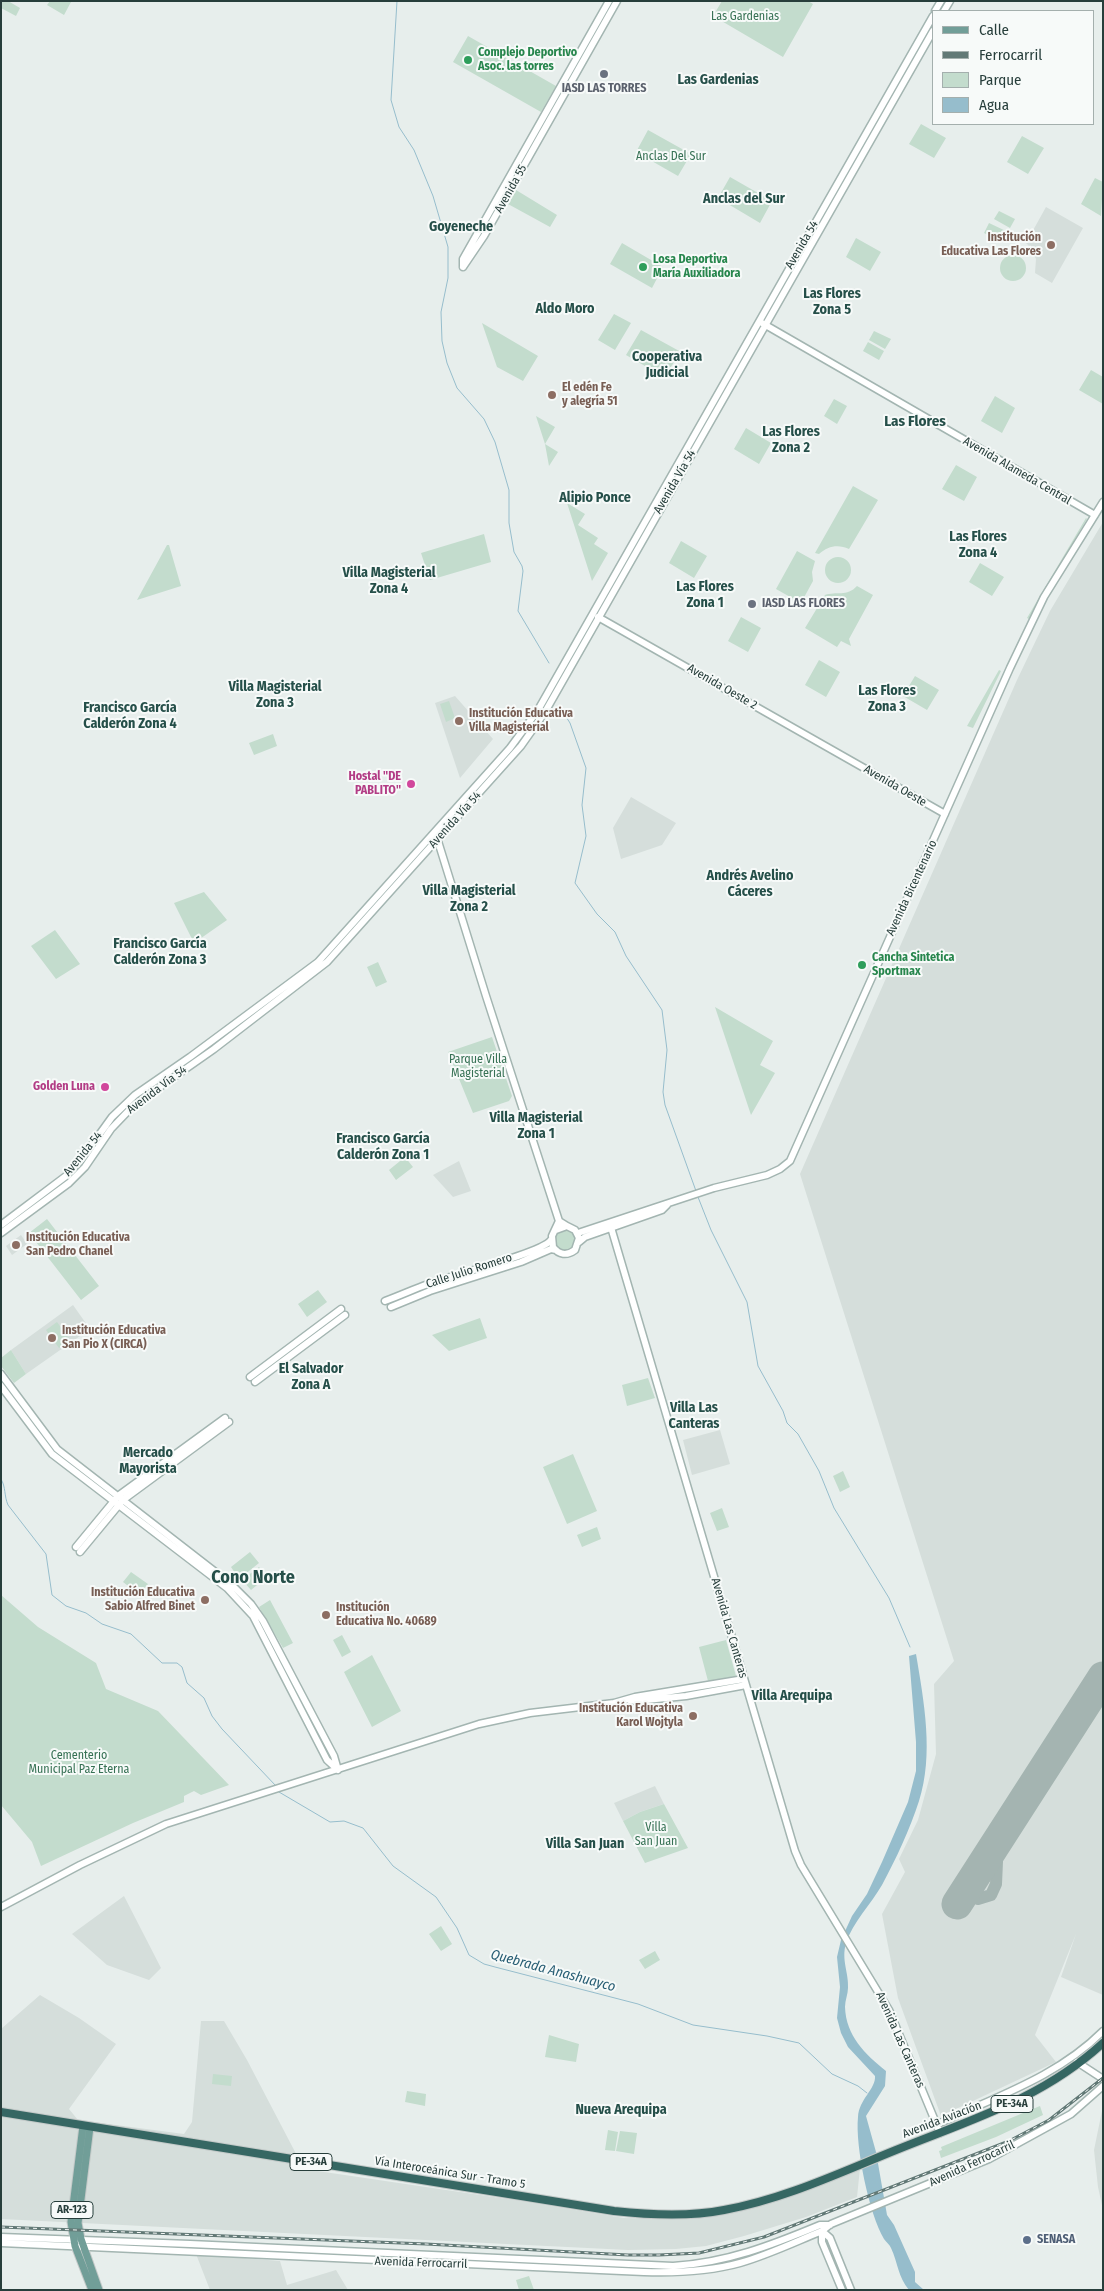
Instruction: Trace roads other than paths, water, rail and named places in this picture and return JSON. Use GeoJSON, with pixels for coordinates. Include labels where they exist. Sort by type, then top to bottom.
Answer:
{"type":"FeatureCollection","features":[{"type":"Feature","properties":{"kind":"highway","name":"Avenida Aviación"},"geometry":{"type":"LineString","coordinates":[[889,2153],[1023,2098],[1052,2082],[1103,2043]]}},
{"type":"Feature","properties":{"kind":"highway","name":"Vía Interoceánica Sur - Tramo 5"},"geometry":{"type":"LineString","coordinates":[[1,2112],[614,2211],[655,2215],[703,2213],[750,2205],[790,2193],[889,2153]]}},
{"type":"Feature","properties":{"kind":"main road","name":"Avenida 55"},"geometry":{"type":"LineString","coordinates":[[609,1],[463,259],[463,267],[469,262],[617,1]]}},
{"type":"Feature","properties":{"kind":"main road","name":"Avenida 54"},"geometry":{"type":"LineString","coordinates":[[671,473],[932,18]]}},
{"type":"Feature","properties":{"kind":"main road","name":"Avenida 54"},"geometry":{"type":"LineString","coordinates":[[782,297],[932,33]]}},
{"type":"Feature","properties":{"kind":"main road","name":"Avenida Vía 54"},"geometry":{"type":"LineString","coordinates":[[1,1234],[58,1192],[80,1172],[112,1129],[134,1105],[214,1049],[320,968],[340,950],[521,746],[545,712],[598,616],[782,297]]}},
{"type":"Feature","properties":{"kind":"main road","name":"Avenida Alameda Central"},"geometry":{"type":"LineString","coordinates":[[759,320],[1095,515]]}},
{"type":"Feature","properties":{"kind":"main road","name":"Avenida Vía 54"},"geometry":{"type":"LineString","coordinates":[[135,1095],[190,1057],[318,962],[510,748],[538,710],[671,473]]}},
{"type":"Feature","properties":{"kind":"main road","name":"Avenida Bicentenario"},"geometry":{"type":"LineString","coordinates":[[578,1233],[611,1226],[662,1210],[667,1205],[726,1185],[773,1173],[790,1161],[1010,668],[1037,612],[1075,544],[1103,502]]}},
{"type":"Feature","properties":{"kind":"main road","name":"Avenida Oeste 2"},"geometry":{"type":"LineString","coordinates":[[598,616],[845,757]]}},
{"type":"Feature","properties":{"kind":"main road","name":"Avenida Oeste"},"geometry":{"type":"LineString","coordinates":[[845,757],[945,814]]}},
{"type":"Feature","properties":{"kind":"main road"},"geometry":{"type":"LineString","coordinates":[[436,830],[486,996],[559,1221],[551,1240],[556,1250],[562,1254],[570,1254],[575,1250],[579,1242],[578,1233],[559,1221]]}},
{"type":"Feature","properties":{"kind":"main road","name":"Avenida 54"},"geometry":{"type":"LineString","coordinates":[[1,1225],[57,1184],[74,1169],[112,1117],[135,1095]]}},
{"type":"Feature","properties":{"kind":"main road"},"geometry":{"type":"LineString","coordinates":[[556,1230],[566,1226]]}},
{"type":"Feature","properties":{"kind":"main road","name":"Avenida Bicentenario"},"geometry":{"type":"LineString","coordinates":[[579,1242],[611,1226]]}},
{"type":"Feature","properties":{"kind":"main road","name":"Avenida Las Canteras"},"geometry":{"type":"LineString","coordinates":[[611,1226],[795,1852],[889,2010],[940,2133]]}},
{"type":"Feature","properties":{"kind":"main road","name":"Calle Julio Romero"},"geometry":{"type":"LineString","coordinates":[[385,1301],[428,1284],[529,1251],[548,1244],[551,1240]]}},
{"type":"Feature","properties":{"kind":"main road","name":"Calle Julio Romero"},"geometry":{"type":"LineString","coordinates":[[391,1307],[430,1291],[522,1262],[549,1250],[556,1250]]}},
{"type":"Feature","properties":{"kind":"main road"},"geometry":{"type":"LineString","coordinates":[[252,1379],[343,1312]]}},
{"type":"Feature","properties":{"kind":"main road"},"geometry":{"type":"LineString","coordinates":[[1,1374],[32,1423]]}},
{"type":"Feature","properties":{"kind":"main road"},"geometry":{"type":"LineString","coordinates":[[1,1386],[57,1449],[118,1500],[243,1594],[263,1622],[305,1709],[334,1756],[338,1770]]}},
{"type":"Feature","properties":{"kind":"main road"},"geometry":{"type":"LineString","coordinates":[[78,1550],[118,1500],[227,1420]]}},
{"type":"Feature","properties":{"kind":"main road"},"geometry":{"type":"LineString","coordinates":[[1,1907],[139,1836],[194,1814],[504,1718],[629,1700],[686,1696],[745,1682]]}},
{"type":"Feature","properties":{"kind":"main road"},"geometry":{"type":"LineString","coordinates":[[936,2125],[1017,2090],[1072,2057],[1103,2031]]}},
{"type":"Feature","properties":{"kind":"main road"},"geometry":{"type":"LineString","coordinates":[[1072,2057],[1103,2079]]}},
{"type":"Feature","properties":{"kind":"main road","name":"Avenida Ferrocarril"},"geometry":{"type":"LineString","coordinates":[[1,2237],[413,2263],[676,2273],[711,2269],[741,2263],[821,2228],[865,2212],[955,2174],[1071,2114],[1103,2086]]}},
{"type":"Feature","properties":{"kind":"main road","name":"AR-123"},"geometry":{"type":"LineString","coordinates":[[87,2127],[70,2222],[99,2290]]}},
{"type":"Feature","properties":{"kind":"main road"},"geometry":{"type":"LineString","coordinates":[[821,2228],[822,2242],[842,2290]]}},
{"type":"Feature","properties":{"kind":"main road"},"geometry":{"type":"LineString","coordinates":[[821,2228],[830,2238],[851,2290]]}},
{"type":"Feature","properties":{"kind":"main road","name":"Avenida Ferrocarril"},"geometry":{"type":"LineString","coordinates":[[1,2243],[78,2243]]}},
{"type":"Feature","properties":{"kind":"main road","name":"AR-123"},"geometry":{"type":"LineString","coordinates":[[78,2243],[92,2290]]}},
{"type":"Feature","properties":{"kind":"water"},"geometry":{"type":"Polygon","coordinates":[[[916,1654],[926,1728],[927,1746],[924,1783],[907,1833],[882,1885],[849,1935],[844,1955],[848,1982],[845,2007],[849,2027],[858,2044],[886,2071],[885,2086],[866,2116],[876,2152],[887,2215],[894,2225],[915,2272],[915,2282],[924,2290],[909,2290],[905,2285],[891,2248],[878,2228],[873,2213],[861,2162],[858,2117],[861,2105],[875,2081],[875,2076],[848,2047],[841,2033],[837,2018],[840,1987],[837,1957],[841,1940],[852,1916],[867,1894],[882,1862],[908,1802],[916,1771],[916,1742],[909,1656],[916,1654]]]}},
{"type":"Feature","properties":{"kind":"waterway"},"geometry":{"type":"LineString","coordinates":[[397,1],[391,100],[399,127],[414,150],[433,196],[448,247],[448,278],[441,312],[442,341],[447,363],[457,388],[484,419],[495,442],[509,490],[509,523],[514,552],[523,571],[518,611],[549,663]]}},
{"type":"Feature","properties":{"kind":"waterway"},"geometry":{"type":"LineString","coordinates":[[561,709],[570,723],[586,768],[582,805],[586,836],[575,883],[597,914],[615,932],[626,956],[662,1010],[667,1050],[663,1092],[665,1105],[696,1191]]}},
{"type":"Feature","properties":{"kind":"waterway"},"geometry":{"type":"LineString","coordinates":[[698,1197],[711,1230],[747,1302],[758,1366],[783,1411],[787,1423],[798,1434],[819,1471],[834,1508],[889,1598],[910,1647]]}},
{"type":"Feature","properties":{"kind":"waterway","name":"Quebrada Anashuayco"},"geometry":{"type":"LineString","coordinates":[[1,1479],[8,1505],[46,1554],[52,1595],[66,1606],[86,1613],[102,1624],[131,1634],[162,1663],[177,1663],[182,1667],[187,1683],[204,1698],[212,1716],[222,1729],[276,1786]]}},
{"type":"Feature","properties":{"kind":"waterway","name":"Quebrada Anashuayco"},"geometry":{"type":"LineString","coordinates":[[279,1792],[330,1822],[344,1821],[363,1828],[393,1866],[436,1897],[457,1928],[469,1955],[484,1964],[638,2004],[693,2025],[767,2036],[799,2043],[832,2074],[858,2086],[867,2093]]}},
{"type":"Feature","properties":{"kind":"railway"},"geometry":{"type":"LineString","coordinates":[[1,2227],[426,2244],[628,2255],[699,2253],[764,2237],[1009,2141],[1049,2120],[1103,2078]]}},
{"type":"Feature","properties":{"kind":"place","name":"Complejo Deportivo Asoc. las torres"},"geometry":{"type":"Point","coordinates":[468,60]}},
{"type":"Feature","properties":{"kind":"place","name":"IASD LAS TORRES"},"geometry":{"type":"Point","coordinates":[604,74]}},
{"type":"Feature","properties":{"kind":"place","name":"Institución Educativa Las Flores"},"geometry":{"type":"Point","coordinates":[1051,245]}},
{"type":"Feature","properties":{"kind":"place","name":"Losa Deportiva María Auxiliadora"},"geometry":{"type":"Point","coordinates":[643,267]}},
{"type":"Feature","properties":{"kind":"place","name":"El edén Fe y alegría 51"},"geometry":{"type":"Point","coordinates":[552,395]}},
{"type":"Feature","properties":{"kind":"place","name":"IASD LAS FLORES"},"geometry":{"type":"Point","coordinates":[752,604]}},
{"type":"Feature","properties":{"kind":"place","name":"Institución Educativa Villa Magisterial"},"geometry":{"type":"Point","coordinates":[459,721]}},
{"type":"Feature","properties":{"kind":"place","name":"Hostal \"DE PABLITO\""},"geometry":{"type":"Point","coordinates":[411,784]}},
{"type":"Feature","properties":{"kind":"place","name":"Cancha Sintetica Sportmax"},"geometry":{"type":"Point","coordinates":[862,965]}},
{"type":"Feature","properties":{"kind":"place","name":"Golden Luna"},"geometry":{"type":"Point","coordinates":[105,1087]}},
{"type":"Feature","properties":{"kind":"place","name":"Institución Educativa San Pedro Chanel"},"geometry":{"type":"Point","coordinates":[16,1245]}},
{"type":"Feature","properties":{"kind":"place","name":"Institución Educativa San Pio X (CIRCA)"},"geometry":{"type":"Point","coordinates":[52,1338]}},
{"type":"Feature","properties":{"kind":"place","name":"Institución Educativa Sabio Alfred Binet"},"geometry":{"type":"Point","coordinates":[205,1600]}},
{"type":"Feature","properties":{"kind":"place","name":"Institución Educativa No. 40689"},"geometry":{"type":"Point","coordinates":[326,1615]}},
{"type":"Feature","properties":{"kind":"place","name":"Institución Educativa Karol Wojtyla"},"geometry":{"type":"Point","coordinates":[693,1716]}},
{"type":"Feature","properties":{"kind":"place","name":"SENASA"},"geometry":{"type":"Point","coordinates":[1027,2240]}},
{"type":"Feature","properties":{"kind":"district","name":"Las Gardenias"},"geometry":{"type":"Point","coordinates":[718,80]}},
{"type":"Feature","properties":{"kind":"district","name":"Anclas del Sur"},"geometry":{"type":"Point","coordinates":[744,199]}},
{"type":"Feature","properties":{"kind":"district","name":"Goyeneche"},"geometry":{"type":"Point","coordinates":[461,227]}},
{"type":"Feature","properties":{"kind":"district","name":"Las Flores Zona 5"},"geometry":{"type":"Point","coordinates":[832,302]}},
{"type":"Feature","properties":{"kind":"district","name":"Aldo Moro"},"geometry":{"type":"Point","coordinates":[565,309]}},
{"type":"Feature","properties":{"kind":"district","name":"Cooperativa Judicial"},"geometry":{"type":"Point","coordinates":[667,366]}},
{"type":"Feature","properties":{"kind":"district","name":"Las Flores"},"geometry":{"type":"Point","coordinates":[915,422]}},
{"type":"Feature","properties":{"kind":"district","name":"Las Flores Zona 2"},"geometry":{"type":"Point","coordinates":[791,440]}},
{"type":"Feature","properties":{"kind":"district","name":"Alipio Ponce"},"geometry":{"type":"Point","coordinates":[595,498]}},
{"type":"Feature","properties":{"kind":"district","name":"Las Flores Zona 4"},"geometry":{"type":"Point","coordinates":[978,546]}},
{"type":"Feature","properties":{"kind":"district","name":"Villa Magisterial Zona 4"},"geometry":{"type":"Point","coordinates":[389,582]}},
{"type":"Feature","properties":{"kind":"district","name":"Las Flores Zona 1"},"geometry":{"type":"Point","coordinates":[705,596]}},
{"type":"Feature","properties":{"kind":"district","name":"Villa Magisterial Zona 3"},"geometry":{"type":"Point","coordinates":[275,696]}},
{"type":"Feature","properties":{"kind":"district","name":"Las Flores Zona 3"},"geometry":{"type":"Point","coordinates":[887,700]}},
{"type":"Feature","properties":{"kind":"district","name":"Francisco García Calderón Zona 4"},"geometry":{"type":"Point","coordinates":[130,716]}},
{"type":"Feature","properties":{"kind":"district","name":"Andrés Avelino Cáceres"},"geometry":{"type":"Point","coordinates":[750,884]}},
{"type":"Feature","properties":{"kind":"district","name":"Villa Magisterial Zona 2"},"geometry":{"type":"Point","coordinates":[469,900]}},
{"type":"Feature","properties":{"kind":"district","name":"Francisco García Calderón Zona 3"},"geometry":{"type":"Point","coordinates":[160,952]}},
{"type":"Feature","properties":{"kind":"district","name":"Villa Magisterial Zona 1"},"geometry":{"type":"Point","coordinates":[536,1126]}},
{"type":"Feature","properties":{"kind":"district","name":"Francisco García Calderón Zona 1"},"geometry":{"type":"Point","coordinates":[383,1148]}},
{"type":"Feature","properties":{"kind":"district","name":"El Salvador Zona A"},"geometry":{"type":"Point","coordinates":[311,1378]}},
{"type":"Feature","properties":{"kind":"district","name":"Villa Las Canteras"},"geometry":{"type":"Point","coordinates":[694,1416]}},
{"type":"Feature","properties":{"kind":"district","name":"Mercado Mayorista"},"geometry":{"type":"Point","coordinates":[148,1462]}},
{"type":"Feature","properties":{"kind":"district","name":"Cono Norte"},"geometry":{"type":"Point","coordinates":[253,1578]}},
{"type":"Feature","properties":{"kind":"district","name":"Villa Arequipa"},"geometry":{"type":"Point","coordinates":[792,1696]}},
{"type":"Feature","properties":{"kind":"district","name":"Villa San Juan"},"geometry":{"type":"Point","coordinates":[585,1844]}},
{"type":"Feature","properties":{"kind":"district","name":"Nueva Arequipa"},"geometry":{"type":"Point","coordinates":[621,2110]}},
{"type":"Feature","properties":{"kind":"park label","name":"Anclas Del Sur"},"geometry":{"type":"Point","coordinates":[671,157]}},
{"type":"Feature","properties":{"kind":"park label","name":"Parque Villa Magisterial"},"geometry":{"type":"Point","coordinates":[478,1067]}},
{"type":"Feature","properties":{"kind":"park label","name":"Cementerio Municipal Paz Eterna"},"geometry":{"type":"Point","coordinates":[79,1763]}}]}
